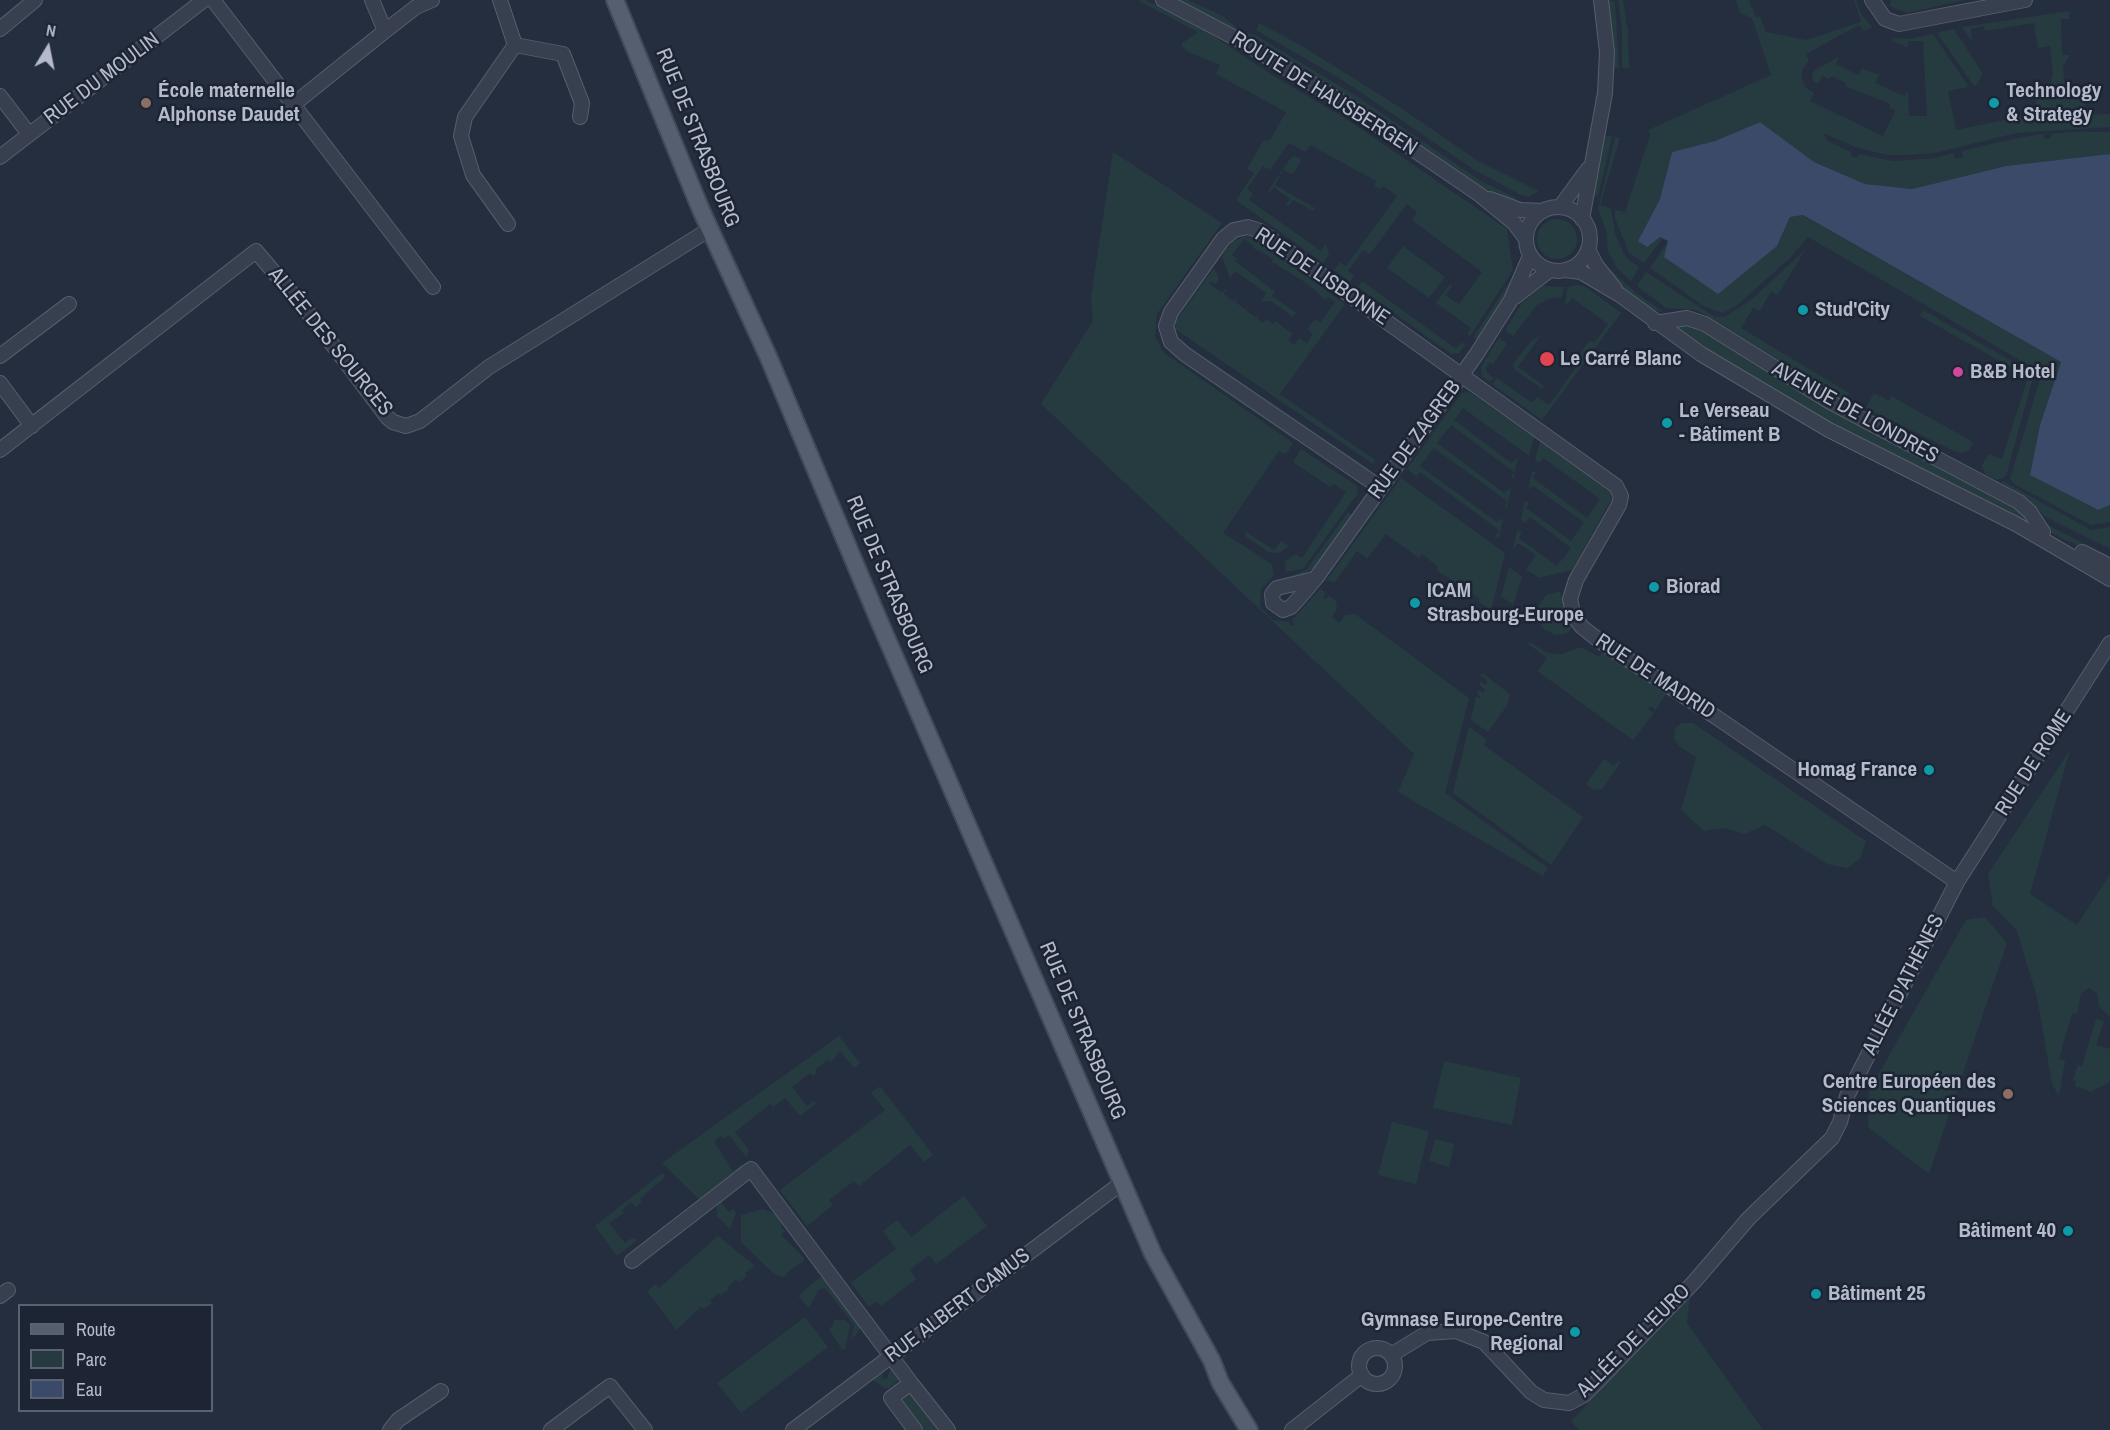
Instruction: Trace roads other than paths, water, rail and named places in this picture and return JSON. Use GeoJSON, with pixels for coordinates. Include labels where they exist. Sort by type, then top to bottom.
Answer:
{"type":"FeatureCollection","features":[{"type":"Feature","properties":{"kind":"main road","name":"RUE DE STRASBOURG"},"geometry":{"type":"LineString","coordinates":[[616,1],[710,230],[768,356],[877,616],[1153,1254],[1212,1361]]}},
{"type":"Feature","properties":{"kind":"main road"},"geometry":{"type":"LineString","coordinates":[[1212,1361],[1220,1382],[1249,1430]]}},
{"type":"Feature","properties":{"kind":"main road"},"geometry":{"type":"LineString","coordinates":[[1212,1361],[1227,1378],[1259,1430]]}},
{"type":"Feature","properties":{"kind":"street"},"geometry":{"type":"LineString","coordinates":[[0,29],[35,0]]}},
{"type":"Feature","properties":{"kind":"street","name":"RUE DU MOULIN"},"geometry":{"type":"LineString","coordinates":[[0,157],[204,0]]}},
{"type":"Feature","properties":{"kind":"street"},"geometry":{"type":"LineString","coordinates":[[213,0],[433,287]]}},
{"type":"Feature","properties":{"kind":"street"},"geometry":{"type":"LineString","coordinates":[[372,0],[384,31]]}},
{"type":"Feature","properties":{"kind":"street"},"geometry":{"type":"LineString","coordinates":[[294,104],[384,31],[416,8],[432,0]]}},
{"type":"Feature","properties":{"kind":"street"},"geometry":{"type":"LineString","coordinates":[[500,0],[515,45]]}},
{"type":"Feature","properties":{"kind":"street","name":"ROUTE DE HAUSBERGEN"},"geometry":{"type":"LineString","coordinates":[[1163,0],[1314,84],[1480,195],[1514,223],[1526,239]]}},
{"type":"Feature","properties":{"kind":"street"},"geometry":{"type":"LineString","coordinates":[[1582,219],[1605,93],[1606,52],[1601,0]]}},
{"type":"Feature","properties":{"kind":"street"},"geometry":{"type":"LineString","coordinates":[[1872,0],[1885,19],[1899,24],[2025,0]]}},
{"type":"Feature","properties":{"kind":"street"},"geometry":{"type":"LineString","coordinates":[[515,45],[563,54],[582,103],[580,117]]}},
{"type":"Feature","properties":{"kind":"street"},"geometry":{"type":"LineString","coordinates":[[508,224],[473,175],[463,150],[461,129],[465,117],[515,45]]}},
{"type":"Feature","properties":{"kind":"street"},"geometry":{"type":"LineString","coordinates":[[0,96],[30,134]]}},
{"type":"Feature","properties":{"kind":"street"},"geometry":{"type":"LineString","coordinates":[[1560,207],[1592,162]]}},
{"type":"Feature","properties":{"kind":"street","name":"ROUTE DE HAUSBERGEN"},"geometry":{"type":"LineString","coordinates":[[1480,195],[1520,210],[1543,211]]}},
{"type":"Feature","properties":{"kind":"street"},"geometry":{"type":"LineString","coordinates":[[1560,207],[1576,213],[1582,219],[1590,238],[1588,249],[1579,263],[1565,270],[1550,270],[1542,267],[1530,256],[1526,239],[1529,224],[1543,211],[1560,207]]}},
{"type":"Feature","properties":{"kind":"street","name":"RUE DE LISBONNE"},"geometry":{"type":"LineString","coordinates":[[1381,488],[1175,347],[1168,335],[1167,319],[1184,293],[1228,234],[1241,227],[1254,228],[1462,375]]}},
{"type":"Feature","properties":{"kind":"street","name":"ALLÉE DES SOURCES"},"geometry":{"type":"LineString","coordinates":[[0,450],[256,251],[314,320],[381,409],[393,422],[406,426],[420,421],[489,367],[710,230]]}},
{"type":"Feature","properties":{"kind":"street","name":"AVENUE DE LONDRES"},"geometry":{"type":"LineString","coordinates":[[1588,249],[1596,265],[1620,295]]}},
{"type":"Feature","properties":{"kind":"street","name":"RUE DE ZAGREB"},"geometry":{"type":"LineString","coordinates":[[1315,579],[1462,375],[1511,300],[1530,256]]}},
{"type":"Feature","properties":{"kind":"street","name":"RUE DE ZAGREB"},"geometry":{"type":"LineString","coordinates":[[1511,300],[1550,270]]}},
{"type":"Feature","properties":{"kind":"street","name":"AVENUE DE LONDRES"},"geometry":{"type":"LineString","coordinates":[[1565,270],[1581,272],[1620,295],[1655,323],[1732,373],[1829,430],[2016,524],[2110,579]]}},
{"type":"Feature","properties":{"kind":"street"},"geometry":{"type":"LineString","coordinates":[[0,356],[69,304]]}},
{"type":"Feature","properties":{"kind":"street","name":"AVENUE DE LONDRES"},"geometry":{"type":"LineString","coordinates":[[1655,323],[1687,318],[1705,324],[1830,402],[2019,502],[2030,512],[2043,532]]}},
{"type":"Feature","properties":{"kind":"street","name":"RUE DE MADRID"},"geometry":{"type":"LineString","coordinates":[[1462,375],[1618,489],[1621,496],[1619,505],[1576,580],[1570,599],[1574,617],[1585,630],[1957,882]]}},
{"type":"Feature","properties":{"kind":"street"},"geometry":{"type":"LineString","coordinates":[[0,383],[32,426]]}},
{"type":"Feature","properties":{"kind":"street","name":"AVENUE DE LONDRES"},"geometry":{"type":"LineString","coordinates":[[2016,524],[2043,532],[2110,566]]}},
{"type":"Feature","properties":{"kind":"street","name":"RUE DE ROME"},"geometry":{"type":"LineString","coordinates":[[1957,882],[2110,643]]}},
{"type":"Feature","properties":{"kind":"street","name":"ALLÉE D'ATHÈNES"},"geometry":{"type":"LineString","coordinates":[[1840,1122],[1847,1096],[1957,882]]}},
{"type":"Feature","properties":{"kind":"street","name":"ALLÉE DE L'EURO"},"geometry":{"type":"LineString","coordinates":[[1391,1355],[1427,1333],[1445,1330],[1466,1333],[1495,1351],[1537,1397],[1562,1404],[1575,1401],[1598,1382],[1694,1282],[1749,1218],[1824,1147],[1840,1122]]}},
{"type":"Feature","properties":{"kind":"street"},"geometry":{"type":"LineString","coordinates":[[632,1261],[751,1169],[948,1430]]}},
{"type":"Feature","properties":{"kind":"street","name":"RUE ALBERT CAMUS"},"geometry":{"type":"LineString","coordinates":[[793,1430],[1123,1182]]}},
{"type":"Feature","properties":{"kind":"street"},"geometry":{"type":"LineString","coordinates":[[1378,1348],[1391,1355],[1394,1370],[1389,1379],[1377,1383],[1362,1375],[1359,1364],[1369,1350],[1378,1348]]}},
{"type":"Feature","properties":{"kind":"street"},"geometry":{"type":"LineString","coordinates":[[1292,1430],[1362,1375]]}},
{"type":"Feature","properties":{"kind":"street"},"geometry":{"type":"LineString","coordinates":[[911,1383],[891,1398],[915,1430]]}},
{"type":"Feature","properties":{"kind":"street"},"geometry":{"type":"LineString","coordinates":[[551,1430],[610,1386],[645,1430]]}},
{"type":"Feature","properties":{"kind":"street"},"geometry":{"type":"LineString","coordinates":[[390,1430],[398,1420],[441,1390]]}},
{"type":"Feature","properties":{"kind":"water"},"geometry":{"type":"Polygon","coordinates":[[[1760,122],[1814,162],[1865,184],[1912,189],[2006,166],[2110,154],[2110,505],[2098,510],[2030,475],[2040,425],[2061,362],[1803,215],[1790,217],[1777,246],[1718,294],[1664,257],[1668,241],[1660,237],[1647,247],[1638,241],[1660,199],[1672,152],[1715,141],[1760,122]]]}},
{"type":"Feature","properties":{"kind":"place","name":"École maternelle Alphonse Daudet"},"geometry":{"type":"Point","coordinates":[146,103]}},
{"type":"Feature","properties":{"kind":"place","name":"Technology & Strategy"},"geometry":{"type":"Point","coordinates":[1994,103]}},
{"type":"Feature","properties":{"kind":"place","name":"Stud'City"},"geometry":{"type":"Point","coordinates":[1803,310]}},
{"type":"Feature","properties":{"kind":"place","name":"Le Carré Blanc"},"geometry":{"type":"Point","coordinates":[1547,359]}},
{"type":"Feature","properties":{"kind":"place","name":"B&B Hotel"},"geometry":{"type":"Point","coordinates":[1958,372]}},
{"type":"Feature","properties":{"kind":"place","name":"Le Verseau - Bâtiment B"},"geometry":{"type":"Point","coordinates":[1667,423]}},
{"type":"Feature","properties":{"kind":"place","name":"Biorad"},"geometry":{"type":"Point","coordinates":[1654,587]}},
{"type":"Feature","properties":{"kind":"place","name":"ICAM Strasbourg-Europe"},"geometry":{"type":"Point","coordinates":[1415,603]}},
{"type":"Feature","properties":{"kind":"place","name":"Homag France"},"geometry":{"type":"Point","coordinates":[1929,770]}},
{"type":"Feature","properties":{"kind":"place","name":"Centre Européen des Sciences Quantiques"},"geometry":{"type":"Point","coordinates":[2008,1094]}},
{"type":"Feature","properties":{"kind":"place","name":"Bâtiment 40"},"geometry":{"type":"Point","coordinates":[2068,1231]}},
{"type":"Feature","properties":{"kind":"place","name":"Bâtiment 25"},"geometry":{"type":"Point","coordinates":[1816,1294]}},
{"type":"Feature","properties":{"kind":"place","name":"Gymnase Europe-Centre Regional"},"geometry":{"type":"Point","coordinates":[1575,1332]}}]}
